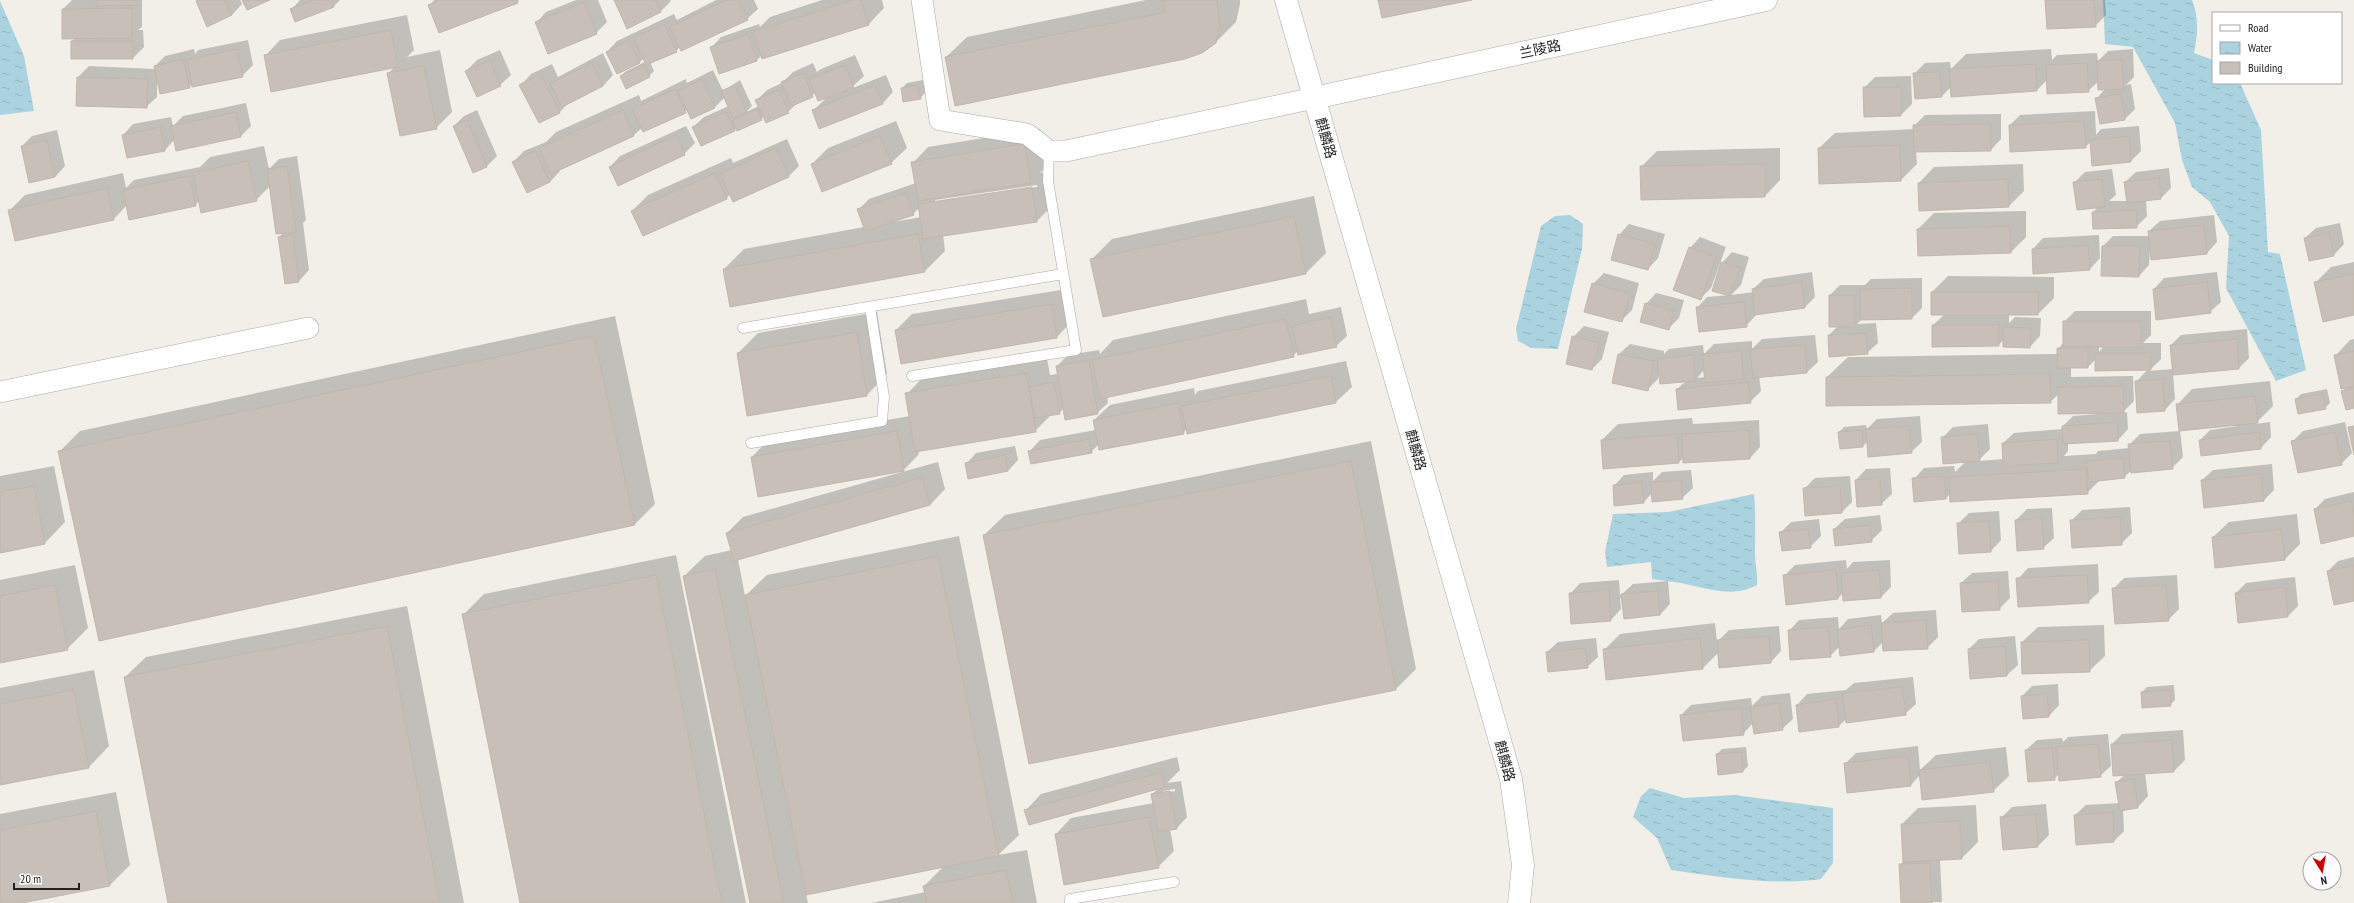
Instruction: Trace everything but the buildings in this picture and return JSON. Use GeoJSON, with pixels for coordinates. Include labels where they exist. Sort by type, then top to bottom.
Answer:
{"type":"FeatureCollection","features":[{"type":"Feature","properties":{"kind":"street"},"geometry":{"type":"LineString","coordinates":[[922,0],[940,120],[1027,134],[1049,151],[1066,151],[1314,98]]}},
{"type":"Feature","properties":{"kind":"street","name":"麒麟路"},"geometry":{"type":"LineString","coordinates":[[1286,0],[1511,779],[1523,865],[1519,903]]}},
{"type":"Feature","properties":{"kind":"street","name":"兰陵路"},"geometry":{"type":"LineString","coordinates":[[1314,98],[1766,0]]}},
{"type":"Feature","properties":{"kind":"street"},"geometry":{"type":"LineString","coordinates":[[0,392],[308,328]]}},
{"type":"Feature","properties":{"kind":"lane"},"geometry":{"type":"LineString","coordinates":[[912,376],[1076,350],[1048,182],[1049,151]]}},
{"type":"Feature","properties":{"kind":"lane"},"geometry":{"type":"LineString","coordinates":[[744,328],[1063,274]]}},
{"type":"Feature","properties":{"kind":"lane"},"geometry":{"type":"LineString","coordinates":[[751,443],[882,421],[884,397],[870,307]]}},
{"type":"Feature","properties":{"kind":"lane"},"geometry":{"type":"LineString","coordinates":[[1070,903],[1070,898],[1174,882]]}},
{"type":"Feature","properties":{"kind":"water"},"geometry":{"type":"Polygon","coordinates":[[[2103,0],[2192,0],[2196,13],[2197,26],[2194,53],[2212,60],[2212,84],[2240,84],[2261,130],[2268,252],[2280,254],[2306,370],[2276,381],[2226,288],[2229,236],[2210,202],[2192,187],[2182,160],[2175,123],[2133,47],[2105,44],[2103,0]]]}},
{"type":"Feature","properties":{"kind":"water"},"geometry":{"type":"Polygon","coordinates":[[[0,1],[24,56],[34,111],[0,115],[0,1]]]}},
{"type":"Feature","properties":{"kind":"water"},"geometry":{"type":"Polygon","coordinates":[[[1570,215],[1583,224],[1582,249],[1558,349],[1531,348],[1518,341],[1516,329],[1541,226],[1555,216],[1570,215]]]}},
{"type":"Feature","properties":{"kind":"water"},"geometry":{"type":"Polygon","coordinates":[[[1754,494],[1757,585],[1749,589],[1732,592],[1652,579],[1651,562],[1607,567],[1605,552],[1613,514],[1668,512],[1754,494]]]}},
{"type":"Feature","properties":{"kind":"water"},"geometry":{"type":"Polygon","coordinates":[[[1650,788],[1684,798],[1734,795],[1833,808],[1833,863],[1821,879],[1784,882],[1746,880],[1671,870],[1657,838],[1633,817],[1641,796],[1650,788]]]}}]}
